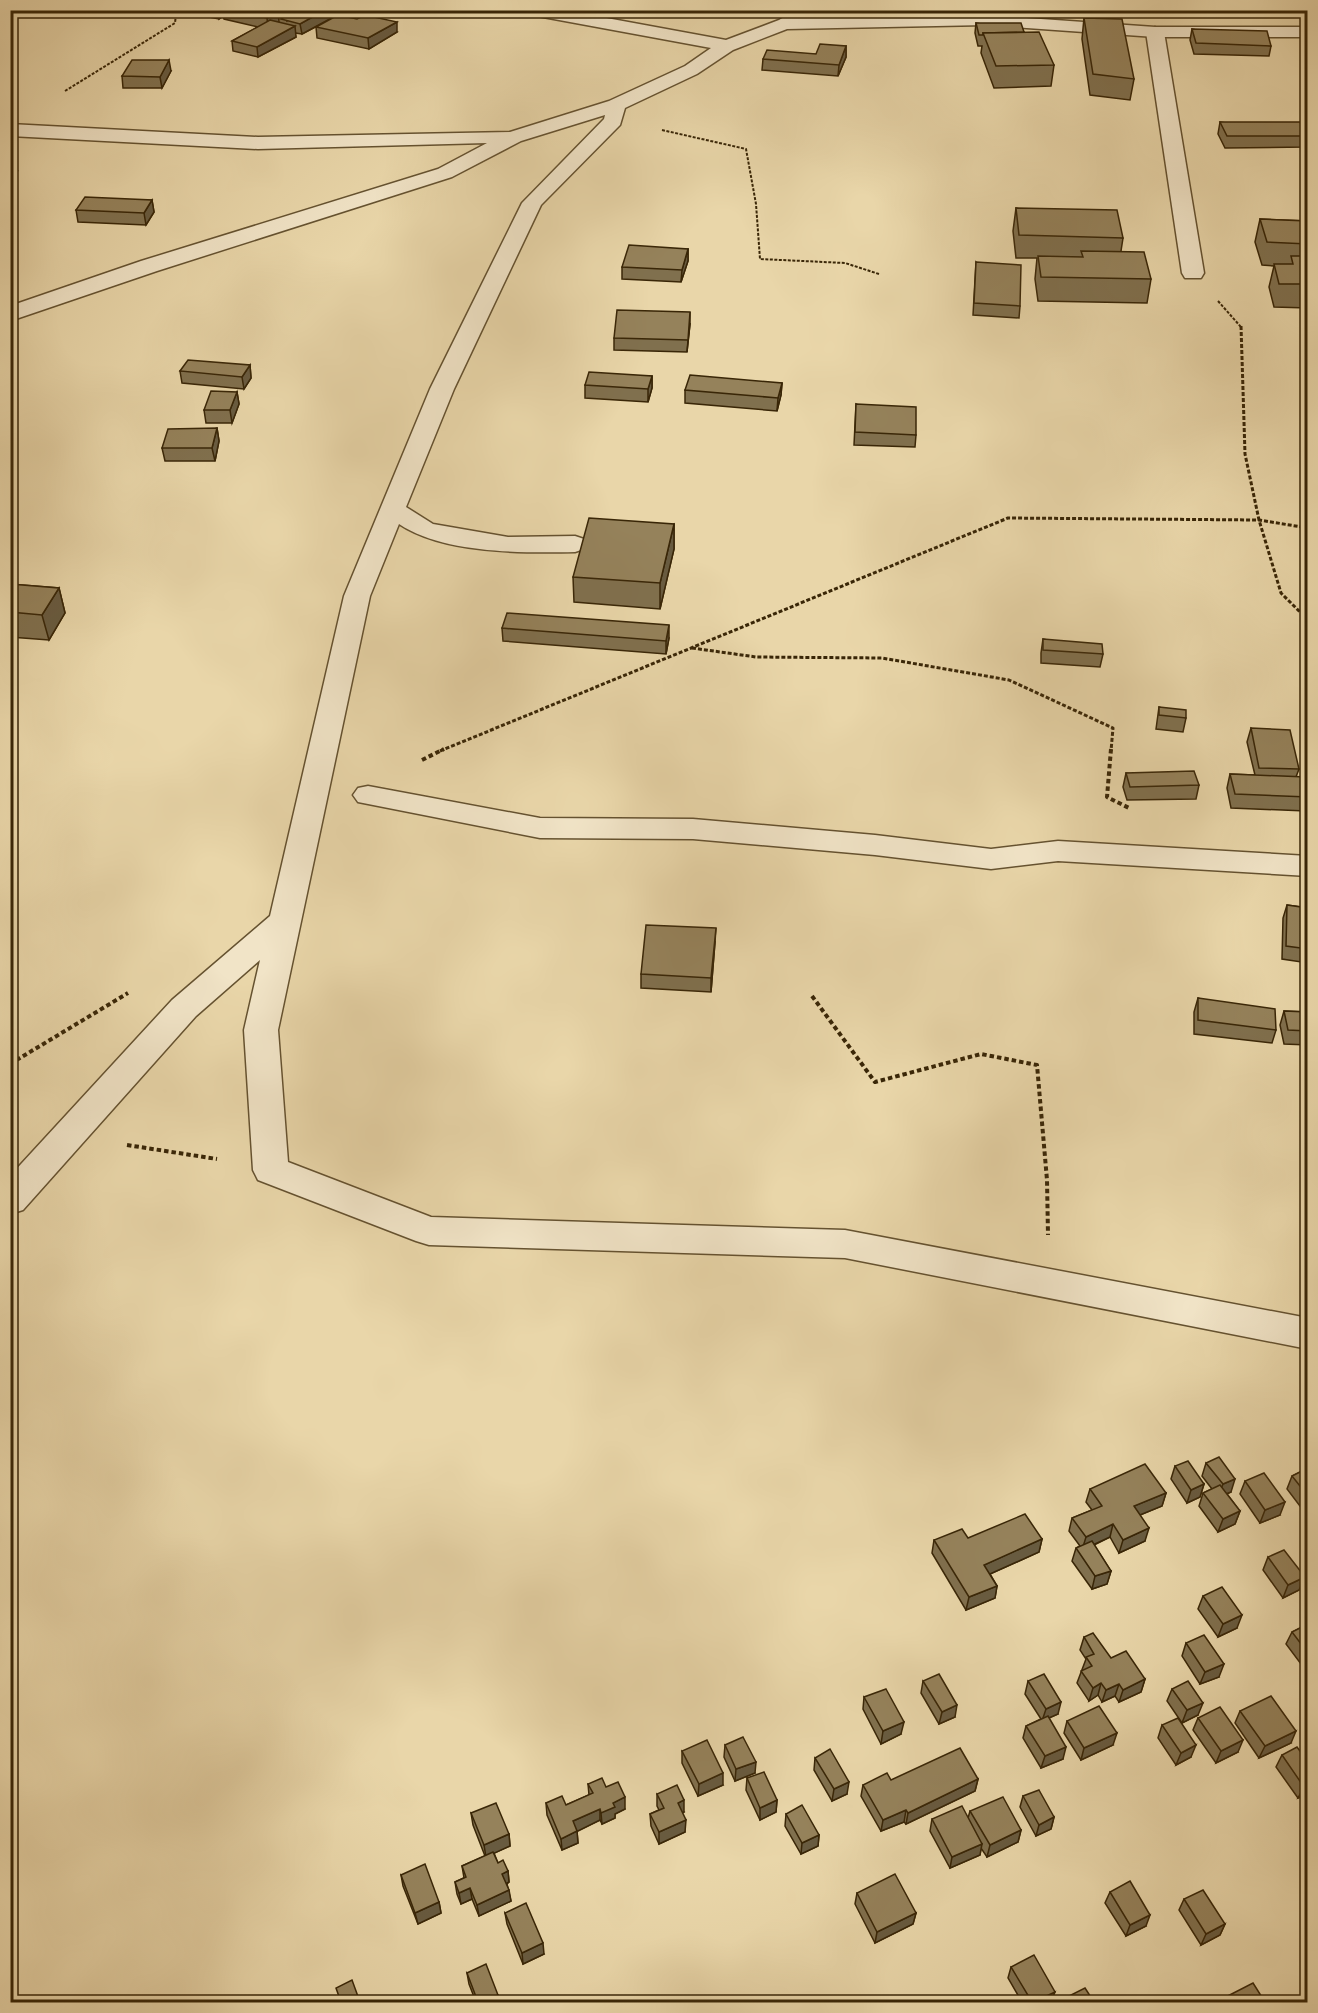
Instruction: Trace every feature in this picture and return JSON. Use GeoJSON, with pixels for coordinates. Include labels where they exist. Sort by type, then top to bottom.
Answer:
{"type":"FeatureCollection","features":[{"type":"Feature","properties":{"kind":"street"},"geometry":{"type":"LineString","coordinates":[[532,10],[727,46]]}},
{"type":"Feature","properties":{"kind":"street"},"geometry":{"type":"LineString","coordinates":[[10,314],[149,266],[445,173],[514,137],[616,105],[691,70],[727,46],[785,24],[810,10]]}},
{"type":"Feature","properties":{"kind":"street"},"geometry":{"type":"LineString","coordinates":[[785,24],[986,20],[1155,32],[1308,32]]}},
{"type":"Feature","properties":{"kind":"street"},"geometry":{"type":"LineString","coordinates":[[1155,32],[1193,273]]}},
{"type":"Feature","properties":{"kind":"street"},"geometry":{"type":"LineString","coordinates":[[616,105],[613,122],[532,203],[442,389],[357,596],[261,1030],[270,1170],[429,1231],[845,1244],[1308,1334]]}},
{"type":"Feature","properties":{"kind":"street"},"geometry":{"type":"LineString","coordinates":[[10,130],[258,143],[514,137]]}},
{"type":"Feature","properties":{"kind":"street"},"geometry":{"type":"LineString","coordinates":[[393,508],[425,530],[508,545],[575,544]]}},
{"type":"Feature","properties":{"kind":"street"},"geometry":{"type":"LineString","coordinates":[[368,795],[540,828],[693,829],[875,845],[991,859],[1058,851],[1157,855],[1308,866]]}},
{"type":"Feature","properties":{"kind":"street"},"geometry":{"type":"LineString","coordinates":[[10,1200],[184,1008],[286,920]]}},
{"type":"Feature","properties":{"kind":"path"},"geometry":{"type":"LineString","coordinates":[[60,94],[175,23],[176,14],[168,10]]}},
{"type":"Feature","properties":{"kind":"path"},"geometry":{"type":"LineString","coordinates":[[657,86],[657,128],[746,149],[756,204],[760,259],[845,263],[879,274]]}},
{"type":"Feature","properties":{"kind":"path"},"geometry":{"type":"LineString","coordinates":[[1193,273],[1241,326],[1245,454],[1259,520],[1281,593],[1308,620]]}},
{"type":"Feature","properties":{"kind":"path"},"geometry":{"type":"LineString","coordinates":[[368,795],[432,754],[1008,518],[1259,520],[1308,528]]}},
{"type":"Feature","properties":{"kind":"path"},"geometry":{"type":"LineString","coordinates":[[691,648],[756,657],[882,658],[1009,680],[1113,728],[1107,797],[1161,823],[1157,855]]}},
{"type":"Feature","properties":{"kind":"path"},"geometry":{"type":"LineString","coordinates":[[10,1064],[131,991]]}},
{"type":"Feature","properties":{"kind":"path"},"geometry":{"type":"LineString","coordinates":[[812,996],[875,1082],[981,1054],[1037,1065],[1047,1180],[1049,1284]]}},
{"type":"Feature","properties":{"kind":"path"},"geometry":{"type":"LineString","coordinates":[[67,1139],[156,1148],[270,1170]]}},
{"type":"Feature","properties":{"kind":"building"},"geometry":{"type":"Polygon","coordinates":[[[232,10],[272,10],[278,12],[267,18],[232,10]]]}},
{"type":"Feature","properties":{"kind":"building"},"geometry":{"type":"Polygon","coordinates":[[[297,10],[325,10],[300,24],[281,19],[297,10]]]}},
{"type":"Feature","properties":{"kind":"building"},"geometry":{"type":"Polygon","coordinates":[[[338,15],[357,19],[365,15],[397,22],[368,38],[316,27],[338,15]]]}},
{"type":"Feature","properties":{"kind":"building"},"geometry":{"type":"Polygon","coordinates":[[[1084,18],[1122,19],[1134,79],[1093,74],[1084,18]]]}},
{"type":"Feature","properties":{"kind":"building"},"geometry":{"type":"Polygon","coordinates":[[[270,20],[295,26],[257,47],[232,41],[270,20]]]}},
{"type":"Feature","properties":{"kind":"building"},"geometry":{"type":"Polygon","coordinates":[[[976,23],[1021,23],[1024,32],[979,35],[976,23]]]}},
{"type":"Feature","properties":{"kind":"building"},"geometry":{"type":"Polygon","coordinates":[[[1192,29],[1267,31],[1271,46],[1196,43],[1192,29]]]}},
{"type":"Feature","properties":{"kind":"building"},"geometry":{"type":"Polygon","coordinates":[[[1039,32],[1054,65],[996,66],[983,33],[1039,32]]]}},
{"type":"Feature","properties":{"kind":"building"},"geometry":{"type":"Polygon","coordinates":[[[820,44],[846,46],[839,65],[763,59],[767,50],[816,54],[820,44]]]}},
{"type":"Feature","properties":{"kind":"building"},"geometry":{"type":"Polygon","coordinates":[[[132,60],[169,60],[160,77],[122,76],[132,60]]]}},
{"type":"Feature","properties":{"kind":"building"},"geometry":{"type":"Polygon","coordinates":[[[1220,122],[1300,122],[1307,136],[1227,136],[1220,122]]]}},
{"type":"Feature","properties":{"kind":"building"},"geometry":{"type":"Polygon","coordinates":[[[85,197],[152,200],[144,213],[76,210],[85,197]]]}},
{"type":"Feature","properties":{"kind":"building"},"geometry":{"type":"Polygon","coordinates":[[[1016,208],[1117,210],[1123,238],[1019,235],[1016,208]]]}},
{"type":"Feature","properties":{"kind":"building"},"geometry":{"type":"Polygon","coordinates":[[[1260,219],[1308,221],[1308,244],[1267,242],[1260,219]]]}},
{"type":"Feature","properties":{"kind":"building"},"geometry":{"type":"Polygon","coordinates":[[[629,245],[688,249],[682,270],[622,267],[629,245]]]}},
{"type":"Feature","properties":{"kind":"building"},"geometry":{"type":"Polygon","coordinates":[[[1081,251],[1144,252],[1151,279],[1041,277],[1038,256],[1083,257],[1081,251]]]}},
{"type":"Feature","properties":{"kind":"building"},"geometry":{"type":"Polygon","coordinates":[[[1291,256],[1308,256],[1308,284],[1279,284],[1274,264],[1293,264],[1291,256]]]}},
{"type":"Feature","properties":{"kind":"building"},"geometry":{"type":"Polygon","coordinates":[[[976,262],[1021,265],[1020,306],[974,303],[976,262]]]}},
{"type":"Feature","properties":{"kind":"building"},"geometry":{"type":"Polygon","coordinates":[[[617,310],[690,312],[688,340],[614,338],[617,310]]]}},
{"type":"Feature","properties":{"kind":"building"},"geometry":{"type":"Polygon","coordinates":[[[188,360],[250,365],[242,377],[180,371],[188,360]]]}},
{"type":"Feature","properties":{"kind":"building"},"geometry":{"type":"Polygon","coordinates":[[[589,372],[652,376],[648,389],[585,385],[589,372]]]}},
{"type":"Feature","properties":{"kind":"building"},"geometry":{"type":"Polygon","coordinates":[[[690,375],[782,383],[778,398],[685,390],[690,375]]]}},
{"type":"Feature","properties":{"kind":"building"},"geometry":{"type":"Polygon","coordinates":[[[211,391],[237,392],[230,410],[204,410],[211,391]]]}},
{"type":"Feature","properties":{"kind":"building"},"geometry":{"type":"Polygon","coordinates":[[[856,404],[916,407],[916,435],[855,432],[856,404]]]}},
{"type":"Feature","properties":{"kind":"building"},"geometry":{"type":"Polygon","coordinates":[[[217,428],[212,448],[162,448],[168,429],[217,428]]]}},
{"type":"Feature","properties":{"kind":"building"},"geometry":{"type":"Polygon","coordinates":[[[589,518],[674,524],[660,583],[573,577],[589,518]]]}},
{"type":"Feature","properties":{"kind":"building"},"geometry":{"type":"Polygon","coordinates":[[[10,584],[59,588],[42,615],[10,612],[10,584]]]}},
{"type":"Feature","properties":{"kind":"building"},"geometry":{"type":"Polygon","coordinates":[[[507,613],[669,625],[666,641],[502,628],[507,613]]]}},
{"type":"Feature","properties":{"kind":"building"},"geometry":{"type":"Polygon","coordinates":[[[1043,639],[1102,644],[1103,654],[1043,650],[1043,639]]]}},
{"type":"Feature","properties":{"kind":"building"},"geometry":{"type":"Polygon","coordinates":[[[1159,707],[1186,710],[1186,718],[1159,715],[1159,707]]]}},
{"type":"Feature","properties":{"kind":"building"},"geometry":{"type":"Polygon","coordinates":[[[1251,728],[1290,730],[1299,769],[1259,768],[1251,728]]]}},
{"type":"Feature","properties":{"kind":"building"},"geometry":{"type":"Polygon","coordinates":[[[1194,771],[1199,785],[1130,787],[1126,773],[1194,771]]]}},
{"type":"Feature","properties":{"kind":"building"},"geometry":{"type":"Polygon","coordinates":[[[1230,774],[1306,777],[1308,797],[1235,794],[1230,774]]]}},
{"type":"Feature","properties":{"kind":"building"},"geometry":{"type":"Polygon","coordinates":[[[1287,905],[1308,908],[1308,949],[1286,946],[1287,905]]]}},
{"type":"Feature","properties":{"kind":"building"},"geometry":{"type":"Polygon","coordinates":[[[646,925],[716,928],[711,978],[641,974],[646,925]]]}},
{"type":"Feature","properties":{"kind":"building"},"geometry":{"type":"Polygon","coordinates":[[[1198,998],[1275,1009],[1276,1030],[1198,1020],[1198,998]]]}},
{"type":"Feature","properties":{"kind":"building"},"geometry":{"type":"Polygon","coordinates":[[[1284,1011],[1308,1012],[1308,1031],[1288,1030],[1284,1011]]]}},
{"type":"Feature","properties":{"kind":"building"},"geometry":{"type":"Polygon","coordinates":[[[1219,1457],[1235,1479],[1223,1484],[1206,1463],[1219,1457]]]}},
{"type":"Feature","properties":{"kind":"building"},"geometry":{"type":"Polygon","coordinates":[[[1188,1461],[1204,1484],[1191,1490],[1175,1466],[1188,1461]]]}},
{"type":"Feature","properties":{"kind":"building"},"geometry":{"type":"Polygon","coordinates":[[[1145,1464],[1166,1493],[1134,1506],[1149,1528],[1123,1540],[1113,1524],[1086,1537],[1072,1518],[1102,1506],[1090,1489],[1145,1464]]]}},
{"type":"Feature","properties":{"kind":"building"},"geometry":{"type":"Polygon","coordinates":[[[1308,1468],[1308,1496],[1292,1476],[1308,1468]]]}},
{"type":"Feature","properties":{"kind":"building"},"geometry":{"type":"Polygon","coordinates":[[[1264,1473],[1285,1502],[1265,1510],[1245,1481],[1264,1473]]]}},
{"type":"Feature","properties":{"kind":"building"},"geometry":{"type":"Polygon","coordinates":[[[1220,1485],[1240,1511],[1223,1519],[1203,1493],[1220,1485]]]}},
{"type":"Feature","properties":{"kind":"building"},"geometry":{"type":"Polygon","coordinates":[[[1025,1514],[1042,1539],[984,1565],[997,1586],[969,1597],[934,1540],[962,1529],[968,1538],[1025,1514]]]}},
{"type":"Feature","properties":{"kind":"building"},"geometry":{"type":"Polygon","coordinates":[[[1092,1541],[1111,1571],[1095,1576],[1076,1548],[1092,1541]]]}},
{"type":"Feature","properties":{"kind":"building"},"geometry":{"type":"Polygon","coordinates":[[[1284,1550],[1305,1577],[1288,1585],[1268,1557],[1284,1550]]]}},
{"type":"Feature","properties":{"kind":"building"},"geometry":{"type":"Polygon","coordinates":[[[1222,1587],[1242,1615],[1223,1624],[1203,1596],[1222,1587]]]}},
{"type":"Feature","properties":{"kind":"building"},"geometry":{"type":"Polygon","coordinates":[[[1308,1624],[1308,1653],[1292,1632],[1308,1624]]]}},
{"type":"Feature","properties":{"kind":"building"},"geometry":{"type":"Polygon","coordinates":[[[1093,1633],[1111,1658],[1126,1651],[1145,1679],[1123,1690],[1119,1684],[1106,1690],[1101,1683],[1093,1688],[1081,1671],[1092,1666],[1086,1657],[1094,1654],[1084,1637],[1093,1633]]]}},
{"type":"Feature","properties":{"kind":"building"},"geometry":{"type":"Polygon","coordinates":[[[1204,1635],[1224,1664],[1205,1672],[1186,1643],[1204,1635]]]}},
{"type":"Feature","properties":{"kind":"building"},"geometry":{"type":"Polygon","coordinates":[[[939,1674],[957,1705],[942,1712],[923,1681],[939,1674]]]}},
{"type":"Feature","properties":{"kind":"building"},"geometry":{"type":"Polygon","coordinates":[[[1044,1674],[1061,1702],[1046,1709],[1028,1681],[1044,1674]]]}},
{"type":"Feature","properties":{"kind":"building"},"geometry":{"type":"Polygon","coordinates":[[[1188,1681],[1203,1703],[1187,1710],[1172,1689],[1188,1681]]]}},
{"type":"Feature","properties":{"kind":"building"},"geometry":{"type":"Polygon","coordinates":[[[886,1689],[904,1722],[883,1731],[864,1697],[886,1689]]]}},
{"type":"Feature","properties":{"kind":"building"},"geometry":{"type":"Polygon","coordinates":[[[1271,1696],[1296,1731],[1265,1746],[1240,1711],[1271,1696]]]}},
{"type":"Feature","properties":{"kind":"building"},"geometry":{"type":"Polygon","coordinates":[[[1099,1706],[1117,1733],[1084,1748],[1067,1721],[1099,1706]]]}},
{"type":"Feature","properties":{"kind":"building"},"geometry":{"type":"Polygon","coordinates":[[[1220,1707],[1243,1740],[1221,1751],[1198,1718],[1220,1707]]]}},
{"type":"Feature","properties":{"kind":"building"},"geometry":{"type":"Polygon","coordinates":[[[1048,1716],[1066,1747],[1045,1756],[1026,1726],[1048,1716]]]}},
{"type":"Feature","properties":{"kind":"building"},"geometry":{"type":"Polygon","coordinates":[[[1178,1718],[1196,1745],[1181,1753],[1162,1725],[1178,1718]]]}},
{"type":"Feature","properties":{"kind":"building"},"geometry":{"type":"Polygon","coordinates":[[[743,1737],[756,1762],[736,1769],[725,1745],[743,1737]]]}},
{"type":"Feature","properties":{"kind":"building"},"geometry":{"type":"Polygon","coordinates":[[[707,1740],[723,1773],[699,1784],[682,1751],[707,1740]]]}},
{"type":"Feature","properties":{"kind":"building"},"geometry":{"type":"Polygon","coordinates":[[[1297,1747],[1308,1762],[1308,1785],[1304,1787],[1282,1755],[1297,1747]]]}},
{"type":"Feature","properties":{"kind":"building"},"geometry":{"type":"Polygon","coordinates":[[[960,1748],[978,1779],[908,1813],[906,1810],[883,1820],[863,1785],[887,1773],[891,1780],[960,1748]]]}},
{"type":"Feature","properties":{"kind":"building"},"geometry":{"type":"Polygon","coordinates":[[[830,1749],[849,1782],[834,1789],[815,1758],[830,1749]]]}},
{"type":"Feature","properties":{"kind":"building"},"geometry":{"type":"Polygon","coordinates":[[[764,1772],[777,1800],[760,1808],[747,1778],[764,1772]]]}},
{"type":"Feature","properties":{"kind":"building"},"geometry":{"type":"Polygon","coordinates":[[[602,1778],[606,1787],[618,1782],[625,1797],[613,1803],[615,1807],[601,1813],[600,1809],[573,1821],[577,1831],[561,1839],[546,1803],[562,1796],[566,1805],[593,1793],[588,1784],[602,1778]]]}},
{"type":"Feature","properties":{"kind":"building"},"geometry":{"type":"Polygon","coordinates":[[[677,1785],[684,1800],[678,1803],[686,1820],[659,1832],[650,1814],[664,1808],[657,1794],[677,1785]]]}},
{"type":"Feature","properties":{"kind":"building"},"geometry":{"type":"Polygon","coordinates":[[[1039,1790],[1054,1817],[1039,1825],[1023,1796],[1039,1790]]]}},
{"type":"Feature","properties":{"kind":"building"},"geometry":{"type":"Polygon","coordinates":[[[1003,1797],[1021,1830],[990,1845],[970,1811],[1003,1797]]]}},
{"type":"Feature","properties":{"kind":"building"},"geometry":{"type":"Polygon","coordinates":[[[496,1803],[509,1834],[484,1845],[471,1813],[496,1803]]]}},
{"type":"Feature","properties":{"kind":"building"},"geometry":{"type":"Polygon","coordinates":[[[802,1805],[819,1835],[802,1843],[786,1814],[802,1805]]]}},
{"type":"Feature","properties":{"kind":"building"},"geometry":{"type":"Polygon","coordinates":[[[962,1806],[982,1844],[952,1857],[932,1819],[962,1806]]]}},
{"type":"Feature","properties":{"kind":"building"},"geometry":{"type":"Polygon","coordinates":[[[493,1852],[498,1863],[503,1860],[508,1871],[502,1874],[509,1890],[477,1905],[470,1888],[459,1893],[455,1882],[466,1877],[462,1866],[493,1852]]]}},
{"type":"Feature","properties":{"kind":"building"},"geometry":{"type":"Polygon","coordinates":[[[425,1864],[439,1902],[415,1913],[401,1875],[425,1864]]]}},
{"type":"Feature","properties":{"kind":"building"},"geometry":{"type":"Polygon","coordinates":[[[895,1874],[916,1913],[877,1932],[857,1893],[895,1874]]]}},
{"type":"Feature","properties":{"kind":"building"},"geometry":{"type":"Polygon","coordinates":[[[1130,1881],[1150,1915],[1130,1925],[1110,1892],[1130,1881]]]}},
{"type":"Feature","properties":{"kind":"building"},"geometry":{"type":"Polygon","coordinates":[[[1203,1890],[1225,1924],[1206,1934],[1184,1899],[1203,1890]]]}},
{"type":"Feature","properties":{"kind":"building"},"geometry":{"type":"Polygon","coordinates":[[[526,1903],[543,1943],[522,1953],[505,1913],[526,1903]]]}},
{"type":"Feature","properties":{"kind":"building"},"geometry":{"type":"Polygon","coordinates":[[[1034,1955],[1055,1992],[1032,2002],[1011,1967],[1034,1955]]]}},
{"type":"Feature","properties":{"kind":"building"},"geometry":{"type":"Polygon","coordinates":[[[486,1964],[498,1995],[478,2002],[467,1973],[486,1964]]]}},
{"type":"Feature","properties":{"kind":"building"},"geometry":{"type":"Polygon","coordinates":[[[352,1980],[360,2002],[341,2002],[336,1988],[352,1980]]]}},
{"type":"Feature","properties":{"kind":"building"},"geometry":{"type":"Polygon","coordinates":[[[1253,1983],[1265,2002],[1216,2002],[1253,1983]]]}},
{"type":"Feature","properties":{"kind":"building"},"geometry":{"type":"Polygon","coordinates":[[[1085,1988],[1094,2002],[1073,2002],[1069,1996],[1085,1988]]]}}]}
